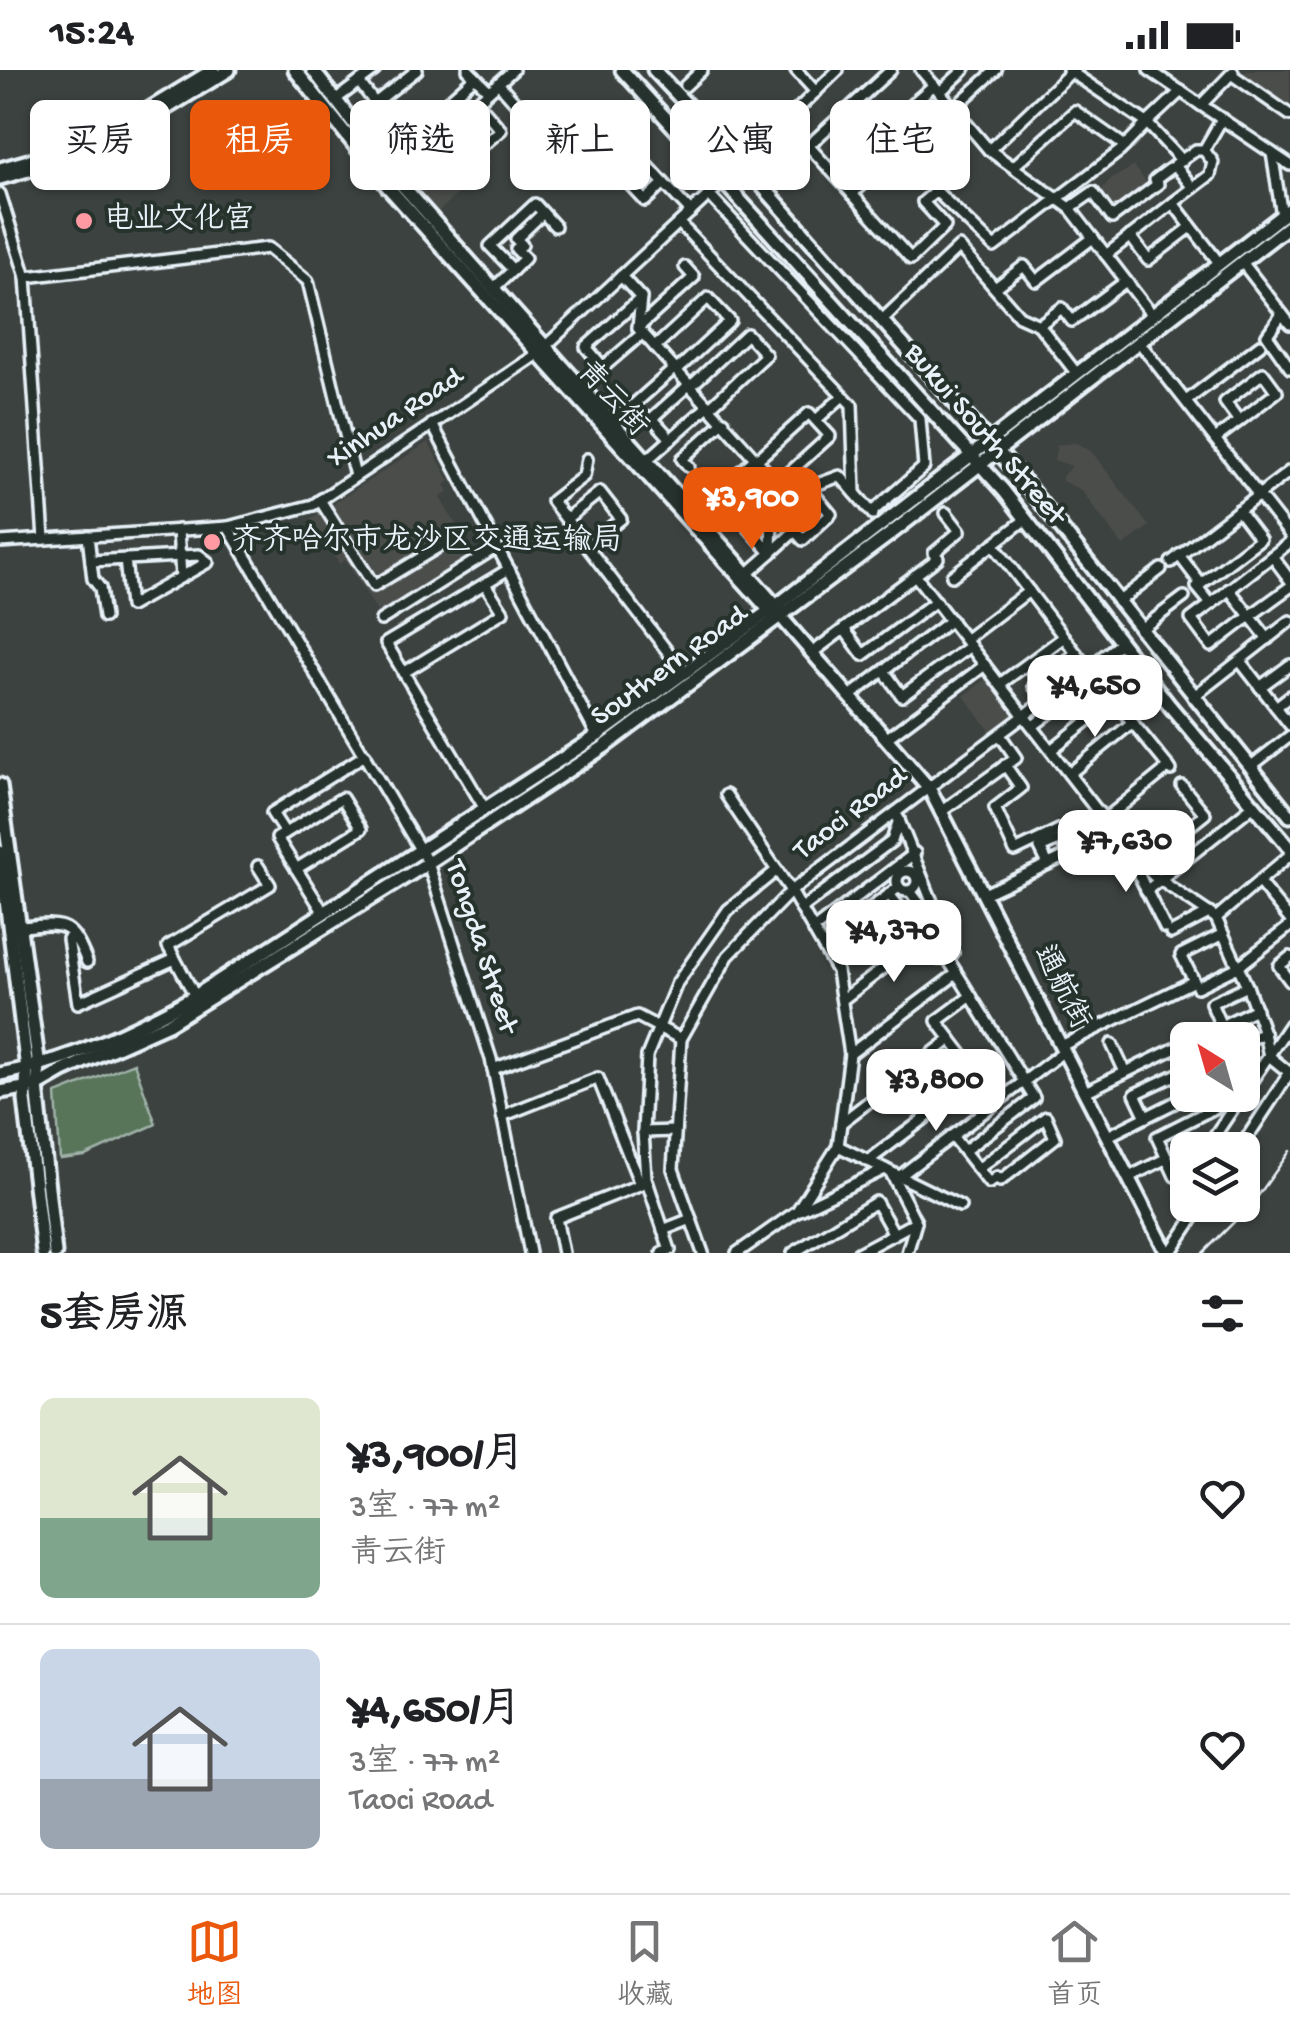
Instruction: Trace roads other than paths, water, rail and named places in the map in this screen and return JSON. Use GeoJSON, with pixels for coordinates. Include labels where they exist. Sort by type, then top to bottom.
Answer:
{"type":"FeatureCollection","features":[{"type":"Feature","properties":{"kind":"main road"},"geometry":{"type":"LineString","coordinates":[[0,170],[95,142],[213,70]]}},
{"type":"Feature","properties":{"kind":"main road"},"geometry":{"type":"LineString","coordinates":[[0,178],[98,150],[229,70]]}},
{"type":"Feature","properties":{"kind":"main road","name":"青云街"},"geometry":{"type":"LineString","coordinates":[[296,70],[388,187],[775,611]]}},
{"type":"Feature","properties":{"kind":"main road","name":"青云街"},"geometry":{"type":"LineString","coordinates":[[313,70],[350,118]]}},
{"type":"Feature","properties":{"kind":"main road","name":"Bukui South Street"},"geometry":{"type":"LineString","coordinates":[[622,70],[670,123]]}},
{"type":"Feature","properties":{"kind":"main road"},"geometry":{"type":"LineString","coordinates":[[654,70],[682,100]]}},
{"type":"Feature","properties":{"kind":"main road","name":"青云街"},"geometry":{"type":"LineString","coordinates":[[406,190],[493,288],[540,351],[580,387],[747,574],[775,611]]}},
{"type":"Feature","properties":{"kind":"main road","name":"Bukui South Street"},"geometry":{"type":"LineString","coordinates":[[731,190],[976,460],[1290,848]]}},
{"type":"Feature","properties":{"kind":"main road"},"geometry":{"type":"LineString","coordinates":[[766,190],[994,446],[1290,816]]}},
{"type":"Feature","properties":{"kind":"main road","name":"Southern Road"},"geometry":{"type":"LineString","coordinates":[[0,1074],[33,1068],[162,1014],[195,996],[597,736],[775,611],[1139,342],[1242,262],[1287,216]]}},
{"type":"Feature","properties":{"kind":"main road","name":"Southern Road"},"geometry":{"type":"LineString","coordinates":[[994,446],[1077,374],[1287,216]]}},
{"type":"Feature","properties":{"kind":"main road","name":"Southern Road"},"geometry":{"type":"LineString","coordinates":[[0,1092],[32,1087],[168,1024],[428,863],[604,747],[882,524],[976,460]]}},
{"type":"Feature","properties":{"kind":"main road","name":"通航街"},"geometry":{"type":"LineString","coordinates":[[775,611],[930,788],[1169,1253]]}},
{"type":"Feature","properties":{"kind":"main road"},"geometry":{"type":"LineString","coordinates":[[0,785],[20,928],[33,1068],[43,1253]]}},
{"type":"Feature","properties":{"kind":"main road"},"geometry":{"type":"LineString","coordinates":[[0,852],[33,1068]]}},
{"type":"Feature","properties":{"kind":"main road"},"geometry":{"type":"LineString","coordinates":[[32,1087],[55,1253]]}},
{"type":"Feature","properties":{"kind":"street"},"geometry":{"type":"LineString","coordinates":[[352,70],[374,100]]}},
{"type":"Feature","properties":{"kind":"street"},"geometry":{"type":"LineString","coordinates":[[336,100],[374,70]]}},
{"type":"Feature","properties":{"kind":"street"},"geometry":{"type":"LineString","coordinates":[[378,100],[417,70]]}},
{"type":"Feature","properties":{"kind":"street"},"geometry":{"type":"LineString","coordinates":[[479,100],[512,70]]}},
{"type":"Feature","properties":{"kind":"street"},"geometry":{"type":"LineString","coordinates":[[685,86],[702,70]]}},
{"type":"Feature","properties":{"kind":"street"},"geometry":{"type":"LineString","coordinates":[[796,70],[816,92]]}},
{"type":"Feature","properties":{"kind":"street","name":"Xinhua Road"},"geometry":{"type":"LineString","coordinates":[[808,100],[838,70]]}},
{"type":"Feature","properties":{"kind":"street"},"geometry":{"type":"LineString","coordinates":[[810,144],[891,70]]}},
{"type":"Feature","properties":{"kind":"street"},"geometry":{"type":"LineString","coordinates":[[921,70],[947,100]]}},
{"type":"Feature","properties":{"kind":"street"},"geometry":{"type":"LineString","coordinates":[[960,100],[996,70]]}},
{"type":"Feature","properties":{"kind":"street"},"geometry":{"type":"LineString","coordinates":[[923,100],[961,71]]}},
{"type":"Feature","properties":{"kind":"street"},"geometry":{"type":"LineString","coordinates":[[989,150],[1071,71],[1147,123],[1179,163],[1193,188]]}},
{"type":"Feature","properties":{"kind":"street"},"geometry":{"type":"LineString","coordinates":[[443,100],[470,72],[489,91]]}},
{"type":"Feature","properties":{"kind":"street"},"geometry":{"type":"LineString","coordinates":[[1157,72],[1290,165]]}},
{"type":"Feature","properties":{"kind":"street"},"geometry":{"type":"LineString","coordinates":[[1202,105],[1233,72],[1290,115]]}},
{"type":"Feature","properties":{"kind":"street"},"geometry":{"type":"LineString","coordinates":[[498,83],[513,100]]}},
{"type":"Feature","properties":{"kind":"street"},"geometry":{"type":"LineString","coordinates":[[810,148],[911,258],[945,226],[923,202],[936,191],[994,247],[1125,146],[1181,91]]}},
{"type":"Feature","properties":{"kind":"street"},"geometry":{"type":"LineString","coordinates":[[1013,167],[1075,111],[1125,146]]}},
{"type":"Feature","properties":{"kind":"street"},"geometry":{"type":"LineString","coordinates":[[490,118],[500,130],[490,139]]}},
{"type":"Feature","properties":{"kind":"street"},"geometry":{"type":"LineString","coordinates":[[1204,150],[1222,120]]}},
{"type":"Feature","properties":{"kind":"street"},"geometry":{"type":"LineString","coordinates":[[970,127],[989,150],[1070,208],[1152,316]]}},
{"type":"Feature","properties":{"kind":"street"},"geometry":{"type":"LineString","coordinates":[[664,183],[645,201],[599,151],[618,133],[691,212]]}},
{"type":"Feature","properties":{"kind":"street"},"geometry":{"type":"LineString","coordinates":[[1070,208],[1093,192],[1112,218],[1196,150],[1204,150]]}},
{"type":"Feature","properties":{"kind":"street"},"geometry":{"type":"LineString","coordinates":[[1106,255],[1210,174],[1213,162],[1204,150]]}},
{"type":"Feature","properties":{"kind":"street"},"geometry":{"type":"LineString","coordinates":[[1272,153],[1287,216]]}},
{"type":"Feature","properties":{"kind":"street","name":"Xinhua Road"},"geometry":{"type":"LineString","coordinates":[[0,542],[228,527],[320,500],[540,351],[715,190]]}},
{"type":"Feature","properties":{"kind":"street"},"geometry":{"type":"LineString","coordinates":[[852,194],[856,190]]}},
{"type":"Feature","properties":{"kind":"street"},"geometry":{"type":"LineString","coordinates":[[0,194],[26,277],[44,539]]}},
{"type":"Feature","properties":{"kind":"street"},"geometry":{"type":"LineString","coordinates":[[709,195],[920,419],[924,467],[872,512]]}},
{"type":"Feature","properties":{"kind":"street"},"geometry":{"type":"LineString","coordinates":[[512,270],[490,246],[535,204],[555,226]]}},
{"type":"Feature","properties":{"kind":"street"},"geometry":{"type":"LineString","coordinates":[[1172,204],[1220,264]]}},
{"type":"Feature","properties":{"kind":"street"},"geometry":{"type":"LineString","coordinates":[[516,238],[543,213]]}},
{"type":"Feature","properties":{"kind":"street"},"geometry":{"type":"LineString","coordinates":[[679,223],[852,405],[855,493]]}},
{"type":"Feature","properties":{"kind":"street"},"geometry":{"type":"LineString","coordinates":[[1130,236],[1148,260],[1191,227]]}},
{"type":"Feature","properties":{"kind":"street"},"geometry":{"type":"LineString","coordinates":[[493,288],[525,258],[516,249],[522,244],[508,230]]}},
{"type":"Feature","properties":{"kind":"street"},"geometry":{"type":"LineString","coordinates":[[882,320],[979,231]]}},
{"type":"Feature","properties":{"kind":"street"},"geometry":{"type":"LineString","coordinates":[[994,288],[1024,266],[1036,281],[1092,238]]}},
{"type":"Feature","properties":{"kind":"street"},"geometry":{"type":"LineString","coordinates":[[959,247],[1019,316],[1039,325],[1077,374]]}},
{"type":"Feature","properties":{"kind":"street"},"geometry":{"type":"LineString","coordinates":[[26,277],[268,248],[308,280],[356,476]]}},
{"type":"Feature","properties":{"kind":"street"},"geometry":{"type":"LineString","coordinates":[[1242,262],[1290,324]]}},
{"type":"Feature","properties":{"kind":"street"},"geometry":{"type":"LineString","coordinates":[[580,387],[694,277],[685,267]]}},
{"type":"Feature","properties":{"kind":"street"},"geometry":{"type":"LineString","coordinates":[[621,276],[641,298],[640,330],[796,504],[795,531],[802,540],[832,514],[811,490]]}},
{"type":"Feature","properties":{"kind":"street"},"geometry":{"type":"LineString","coordinates":[[1039,325],[1062,308],[1072,322],[1126,282]]}},
{"type":"Feature","properties":{"kind":"street"},"geometry":{"type":"LineString","coordinates":[[604,367],[586,348],[641,298]]}},
{"type":"Feature","properties":{"kind":"street"},"geometry":{"type":"LineString","coordinates":[[613,424],[730,321],[708,298],[656,347]]}},
{"type":"Feature","properties":{"kind":"street"},"geometry":{"type":"LineString","coordinates":[[1282,314],[1267,335],[1290,368]]}},
{"type":"Feature","properties":{"kind":"street"},"geometry":{"type":"LineString","coordinates":[[646,461],[766,354],[747,334],[652,418],[670,439]]}},
{"type":"Feature","properties":{"kind":"street"},"geometry":{"type":"LineString","coordinates":[[1139,342],[1290,538],[1191,619],[1211,646],[1290,583],[1272,556]]}},
{"type":"Feature","properties":{"kind":"street"},"geometry":{"type":"LineString","coordinates":[[1186,402],[1260,344]]}},
{"type":"Feature","properties":{"kind":"street"},"geometry":{"type":"LineString","coordinates":[[1215,439],[1277,392],[1264,374],[1225,402],[1239,420]]}},
{"type":"Feature","properties":{"kind":"street"},"geometry":{"type":"LineString","coordinates":[[816,420],[843,396]]}},
{"type":"Feature","properties":{"kind":"street"},"geometry":{"type":"LineString","coordinates":[[694,514],[810,413],[830,436],[776,479],[771,553]]}},
{"type":"Feature","properties":{"kind":"street"},"geometry":{"type":"LineString","coordinates":[[689,466],[682,459],[724,422]]}},
{"type":"Feature","properties":{"kind":"street"},"geometry":{"type":"LineString","coordinates":[[432,424],[597,736]]}},
{"type":"Feature","properties":{"kind":"street"},"geometry":{"type":"LineString","coordinates":[[587,459],[584,476],[552,501],[684,673]]}},
{"type":"Feature","properties":{"kind":"street"},"geometry":{"type":"LineString","coordinates":[[1118,602],[1290,470]]}},
{"type":"Feature","properties":{"kind":"street"},"geometry":{"type":"LineString","coordinates":[[796,504],[818,484],[840,476],[882,524]]}},
{"type":"Feature","properties":{"kind":"street"},"geometry":{"type":"LineString","coordinates":[[566,519],[600,492],[621,519],[586,546]]}},
{"type":"Feature","properties":{"kind":"street"},"geometry":{"type":"LineString","coordinates":[[718,493],[771,553]]}},
{"type":"Feature","properties":{"kind":"street"},"geometry":{"type":"LineString","coordinates":[[320,500],[374,586],[446,543]]}},
{"type":"Feature","properties":{"kind":"street"},"geometry":{"type":"LineString","coordinates":[[1197,587],[1260,539],[1238,510]]}},
{"type":"Feature","properties":{"kind":"street"},"geometry":{"type":"LineString","coordinates":[[812,653],[938,558],[934,552],[960,532],[946,513]]}},
{"type":"Feature","properties":{"kind":"street"},"geometry":{"type":"LineString","coordinates":[[952,576],[1026,519]]}},
{"type":"Feature","properties":{"kind":"street","name":"Tongda Street"},"geometry":{"type":"LineString","coordinates":[[228,527],[428,863],[493,1070],[530,1253]]}},
{"type":"Feature","properties":{"kind":"street"},"geometry":{"type":"LineString","coordinates":[[178,530],[182,577]]}},
{"type":"Feature","properties":{"kind":"street"},"geometry":{"type":"LineString","coordinates":[[747,574],[795,531]]}},
{"type":"Feature","properties":{"kind":"street"},"geometry":{"type":"LineString","coordinates":[[88,536],[93,579],[100,588],[104,617]]}},
{"type":"Feature","properties":{"kind":"street"},"geometry":{"type":"LineString","coordinates":[[993,544],[1170,769],[1104,820]]}},
{"type":"Feature","properties":{"kind":"street"},"geometry":{"type":"LineString","coordinates":[[380,620],[497,547]]}},
{"type":"Feature","properties":{"kind":"street"},"geometry":{"type":"LineString","coordinates":[[91,561],[125,559],[200,555],[208,562],[130,606],[125,559]]}},
{"type":"Feature","properties":{"kind":"street"},"geometry":{"type":"LineString","coordinates":[[1170,562],[1210,604]]}},
{"type":"Feature","properties":{"kind":"street"},"geometry":{"type":"LineString","coordinates":[[485,809],[386,644],[509,569]]}},
{"type":"Feature","properties":{"kind":"street"},"geometry":{"type":"LineString","coordinates":[[916,574],[1123,844],[1162,881],[1213,916],[1247,986],[1269,1056],[1290,1072],[1250,1132]]}},
{"type":"Feature","properties":{"kind":"street"},"geometry":{"type":"LineString","coordinates":[[404,673],[502,612],[485,584]]}},
{"type":"Feature","properties":{"kind":"street"},"geometry":{"type":"LineString","coordinates":[[436,585],[448,606]]}},
{"type":"Feature","properties":{"kind":"street"},"geometry":{"type":"LineString","coordinates":[[1230,589],[1268,639]]}},
{"type":"Feature","properties":{"kind":"street"},"geometry":{"type":"LineString","coordinates":[[884,671],[902,696],[1029,591]]}},
{"type":"Feature","properties":{"kind":"street"},"geometry":{"type":"LineString","coordinates":[[1140,630],[1184,597]]}},
{"type":"Feature","properties":{"kind":"street"},"geometry":{"type":"LineString","coordinates":[[844,629],[863,655],[936,601]]}},
{"type":"Feature","properties":{"kind":"street"},"geometry":{"type":"LineString","coordinates":[[850,696],[951,620]]}},
{"type":"Feature","properties":{"kind":"street"},"geometry":{"type":"LineString","coordinates":[[1193,698],[1290,622]]}},
{"type":"Feature","properties":{"kind":"street"},"geometry":{"type":"LineString","coordinates":[[1000,684],[1064,637]]}},
{"type":"Feature","properties":{"kind":"street","name":"Taoci Road"},"geometry":{"type":"LineString","coordinates":[[703,1253],[673,1169],[681,1040],[728,956],[791,891],[898,816],[1121,643]]}},
{"type":"Feature","properties":{"kind":"street"},"geometry":{"type":"LineString","coordinates":[[1045,700],[1034,686],[1076,654]]}},
{"type":"Feature","properties":{"kind":"street"},"geometry":{"type":"LineString","coordinates":[[1240,661],[1290,725]]}},
{"type":"Feature","properties":{"kind":"street"},"geometry":{"type":"LineString","coordinates":[[887,738],[986,665]]}},
{"type":"Feature","properties":{"kind":"street"},"geometry":{"type":"LineString","coordinates":[[1260,687],[1290,665]]}},
{"type":"Feature","properties":{"kind":"street"},"geometry":{"type":"LineString","coordinates":[[1033,726],[1097,677]]}},
{"type":"Feature","properties":{"kind":"street"},"geometry":{"type":"LineString","coordinates":[[1276,707],[1290,696]]}},
{"type":"Feature","properties":{"kind":"street"},"geometry":{"type":"LineString","coordinates":[[1051,750],[1114,699]]}},
{"type":"Feature","properties":{"kind":"street"},"geometry":{"type":"LineString","coordinates":[[1069,774],[1133,722]]}},
{"type":"Feature","properties":{"kind":"street"},"geometry":{"type":"LineString","coordinates":[[942,811],[1016,758],[1000,734]]}},
{"type":"Feature","properties":{"kind":"street"},"geometry":{"type":"LineString","coordinates":[[1250,766],[1290,736]]}},
{"type":"Feature","properties":{"kind":"street"},"geometry":{"type":"LineString","coordinates":[[285,834],[272,813],[365,755]]}},
{"type":"Feature","properties":{"kind":"street"},"geometry":{"type":"LineString","coordinates":[[1005,765],[1021,788],[994,808],[1015,852],[1062,828]]}},
{"type":"Feature","properties":{"kind":"street"},"geometry":{"type":"LineString","coordinates":[[1142,864],[1204,814],[1182,786]]}},
{"type":"Feature","properties":{"kind":"street"},"geometry":{"type":"LineString","coordinates":[[726,795],[791,891],[838,972],[850,1054],[838,1146],[797,1211]]}},
{"type":"Feature","properties":{"kind":"street"},"geometry":{"type":"LineString","coordinates":[[296,869],[361,829],[342,798],[278,838],[296,869],[324,913]]}},
{"type":"Feature","properties":{"kind":"street"},"geometry":{"type":"LineString","coordinates":[[1146,891],[1254,805]]}},
{"type":"Feature","properties":{"kind":"street"},"geometry":{"type":"LineString","coordinates":[[889,894],[938,959],[953,953],[898,816]]}},
{"type":"Feature","properties":{"kind":"street"},"geometry":{"type":"LineString","coordinates":[[801,909],[892,840],[898,816]]}},
{"type":"Feature","properties":{"kind":"street"},"geometry":{"type":"LineString","coordinates":[[1123,844],[1168,931],[1213,916],[1290,856]]}},
{"type":"Feature","properties":{"kind":"street"},"geometry":{"type":"LineString","coordinates":[[910,891],[917,884],[912,855]]}},
{"type":"Feature","properties":{"kind":"street"},"geometry":{"type":"LineString","coordinates":[[814,930],[912,855]]}},
{"type":"Feature","properties":{"kind":"street"},"geometry":{"type":"LineString","coordinates":[[984,894],[1048,864]]}},
{"type":"Feature","properties":{"kind":"street"},"geometry":{"type":"LineString","coordinates":[[195,996],[168,946],[270,885],[258,866]]}},
{"type":"Feature","properties":{"kind":"street"},"geometry":{"type":"LineString","coordinates":[[643,1183],[648,1056],[677,983],[728,910],[776,870]]}},
{"type":"Feature","properties":{"kind":"street"},"geometry":{"type":"LineString","coordinates":[[898,887],[902,873],[914,874]]}},
{"type":"Feature","properties":{"kind":"street"},"geometry":{"type":"LineString","coordinates":[[900,1176],[1063,1048],[1179,988],[1238,967],[1290,923],[1258,882]]}},
{"type":"Feature","properties":{"kind":"street"},"geometry":{"type":"LineString","coordinates":[[898,887],[910,891],[925,911],[905,916]]}},
{"type":"Feature","properties":{"kind":"street"},"geometry":{"type":"LineString","coordinates":[[826,951],[844,938],[839,932],[898,887]]}},
{"type":"Feature","properties":{"kind":"street"},"geometry":{"type":"LineString","coordinates":[[20,928],[62,924],[75,932],[87,962]]}},
{"type":"Feature","properties":{"kind":"street"},"geometry":{"type":"LineString","coordinates":[[1196,984],[1181,954],[1223,934]]}},
{"type":"Feature","properties":{"kind":"street"},"geometry":{"type":"LineString","coordinates":[[842,1000],[923,938]]}},
{"type":"Feature","properties":{"kind":"street"},"geometry":{"type":"LineString","coordinates":[[68,939],[78,1003],[176,959]]}},
{"type":"Feature","properties":{"kind":"street"},"geometry":{"type":"LineString","coordinates":[[707,940],[728,956]]}},
{"type":"Feature","properties":{"kind":"street"},"geometry":{"type":"LineString","coordinates":[[946,956],[1034,1098],[964,1151]]}},
{"type":"Feature","properties":{"kind":"street"},"geometry":{"type":"LineString","coordinates":[[1290,957],[1278,966],[1290,981]]}},
{"type":"Feature","properties":{"kind":"street"},"geometry":{"type":"LineString","coordinates":[[850,1054],[956,974]]}},
{"type":"Feature","properties":{"kind":"street"},"geometry":{"type":"LineString","coordinates":[[1219,1022],[1210,1004],[1247,986]]}},
{"type":"Feature","properties":{"kind":"street"},"geometry":{"type":"LineString","coordinates":[[971,996],[938,1021],[998,1101]]}},
{"type":"Feature","properties":{"kind":"street"},"geometry":{"type":"LineString","coordinates":[[1229,1022],[1256,1009]]}},
{"type":"Feature","properties":{"kind":"street"},"geometry":{"type":"LineString","coordinates":[[493,1070],[636,1016],[681,1040]]}},
{"type":"Feature","properties":{"kind":"street"},"geometry":{"type":"LineString","coordinates":[[1260,1069],[1290,1024]]}},
{"type":"Feature","properties":{"kind":"street"},"geometry":{"type":"LineString","coordinates":[[1260,1034],[1264,1032]]}},
{"type":"Feature","properties":{"kind":"street"},"geometry":{"type":"LineString","coordinates":[[841,1123],[951,1039]]}},
{"type":"Feature","properties":{"kind":"street"},"geometry":{"type":"LineString","coordinates":[[1112,1044],[1125,1072]]}},
{"type":"Feature","properties":{"kind":"street"},"geometry":{"type":"LineString","coordinates":[[1085,1092],[1170,1051]]}},
{"type":"Feature","properties":{"kind":"street"},"geometry":{"type":"LineString","coordinates":[[868,1161],[980,1076]]}},
{"type":"Feature","properties":{"kind":"street"},"geometry":{"type":"LineString","coordinates":[[1146,1117],[1134,1094],[1170,1077]]}},
{"type":"Feature","properties":{"kind":"street"},"geometry":{"type":"LineString","coordinates":[[502,1116],[598,1078],[670,1250],[662,1253]]}},
{"type":"Feature","properties":{"kind":"street"},"geometry":{"type":"LineString","coordinates":[[1108,1136],[1170,1105]]}},
{"type":"Feature","properties":{"kind":"street"},"geometry":{"type":"LineString","coordinates":[[1170,1164],[1157,1138],[1207,1112]]}},
{"type":"Feature","properties":{"kind":"street"},"geometry":{"type":"LineString","coordinates":[[952,1136],[989,1183],[996,1177],[1000,1181],[1054,1138],[1046,1117],[978,1169]]}},
{"type":"Feature","properties":{"kind":"street"},"geometry":{"type":"LineString","coordinates":[[643,1132],[675,1132]]}},
{"type":"Feature","properties":{"kind":"street"},"geometry":{"type":"LineString","coordinates":[[838,1146],[960,1206]]}},
{"type":"Feature","properties":{"kind":"street"},"geometry":{"type":"LineString","coordinates":[[1128,1177],[1167,1158]]}},
{"type":"Feature","properties":{"kind":"street"},"geometry":{"type":"LineString","coordinates":[[737,1253],[754,1248],[797,1211],[887,1170]]}},
{"type":"Feature","properties":{"kind":"street"},"geometry":{"type":"LineString","coordinates":[[887,1170],[916,1222],[906,1253]]}},
{"type":"Feature","properties":{"kind":"street"},"geometry":{"type":"LineString","coordinates":[[563,1253],[556,1218],[643,1183]]}},
{"type":"Feature","properties":{"kind":"street"},"geometry":{"type":"LineString","coordinates":[[793,1253],[876,1202],[894,1234]]}},
{"type":"Feature","properties":{"kind":"street"},"geometry":{"type":"LineString","coordinates":[[662,1230],[691,1219]]}},
{"type":"Feature","properties":{"kind":"street"},"geometry":{"type":"LineString","coordinates":[[858,1253],[916,1222]]}},
{"type":"Feature","properties":{"kind":"street"},"geometry":{"type":"LineString","coordinates":[[1169,1253],[1190,1222]]}},
{"type":"Feature","properties":{"kind":"tunnel"},"geometry":{"type":"LineString","coordinates":[[1184,597],[1193,590]]}},
{"type":"Feature","properties":{"kind":"railway"},"geometry":{"type":"LineString","coordinates":[[1203,1253],[1253,1203],[1290,1151]]}},
{"type":"Feature","properties":{"kind":"place","name":"电业文化宫"},"geometry":{"type":"Point","coordinates":[84,221]}},
{"type":"Feature","properties":{"kind":"place","name":"齐齐哈尔市龙沙区交通运输局"},"geometry":{"type":"Point","coordinates":[212,542]}}]}
